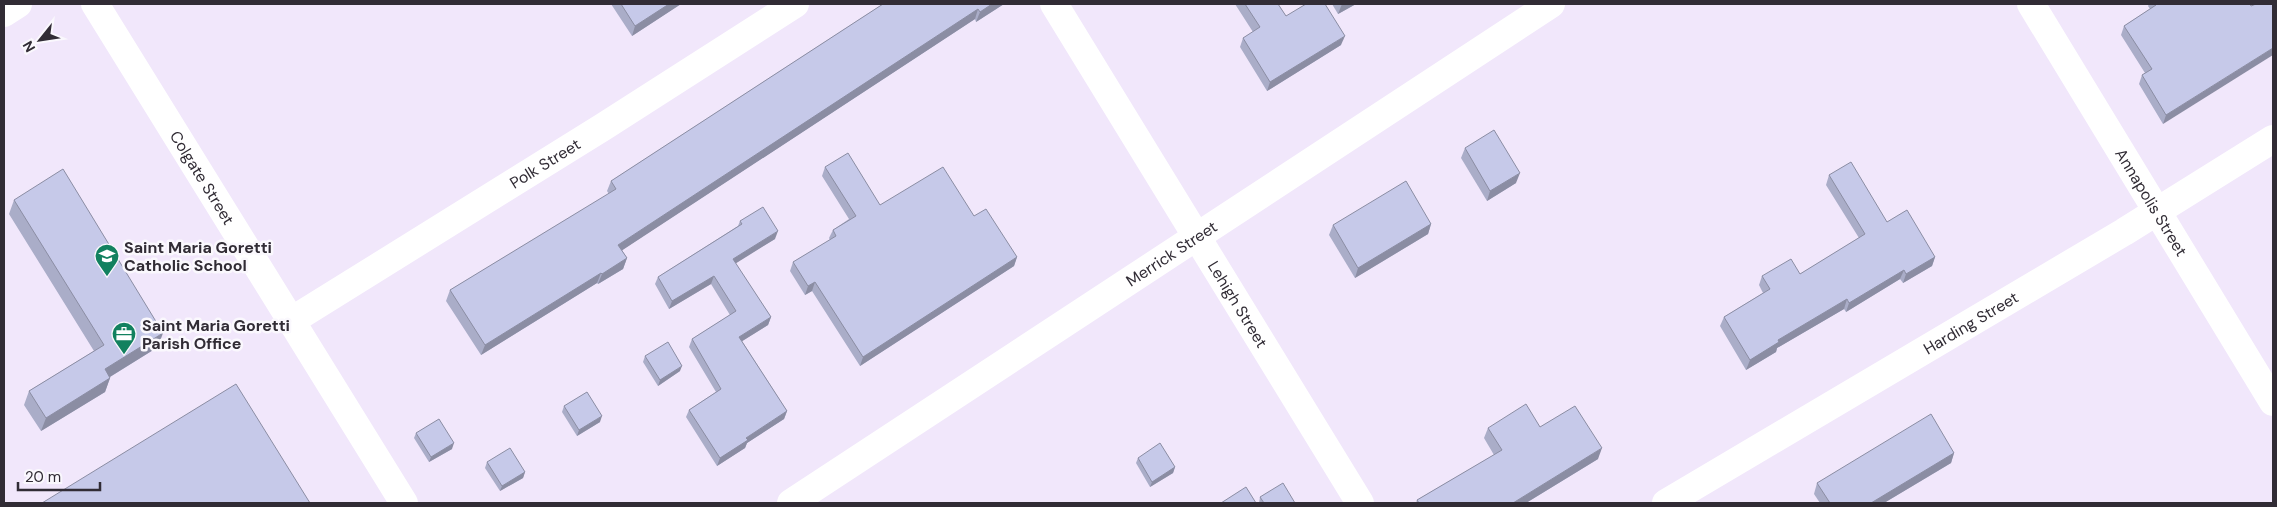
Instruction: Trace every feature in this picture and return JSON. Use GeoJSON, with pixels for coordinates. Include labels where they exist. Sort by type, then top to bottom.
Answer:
{"type":"FeatureCollection","features":[{"type":"Feature","properties":{"kind":"street"},"geometry":{"type":"LineString","coordinates":[[4,13],[18,4]]}},
{"type":"Feature","properties":{"kind":"street","name":"Colgate Street"},"geometry":{"type":"LineString","coordinates":[[95,4],[404,503]]}},
{"type":"Feature","properties":{"kind":"street","name":"Polk Street"},"geometry":{"type":"LineString","coordinates":[[292,321],[603,127],[795,4]]}},
{"type":"Feature","properties":{"kind":"street","name":"Lehigh Street"},"geometry":{"type":"LineString","coordinates":[[1054,4],[1199,237],[1360,503]]}},
{"type":"Feature","properties":{"kind":"street","name":"Merrick Street"},"geometry":{"type":"LineString","coordinates":[[791,503],[1199,237],[1551,4]]}},
{"type":"Feature","properties":{"kind":"street","name":"Annapolis Street"},"geometry":{"type":"LineString","coordinates":[[2031,4],[2273,402]]}},
{"type":"Feature","properties":{"kind":"street","name":"Harding Street"},"geometry":{"type":"LineString","coordinates":[[1666,503],[2158,210],[2273,139]]}},
{"type":"Feature","properties":{"kind":"building"},"geometry":{"type":"Polygon","coordinates":[[[621,4],[669,4],[635,26],[621,4]]]}},
{"type":"Feature","properties":{"kind":"building"},"geometry":{"type":"Polygon","coordinates":[[[883,4],[992,4],[980,12],[978,9],[618,245],[627,258],[485,345],[450,290],[616,189],[611,181],[883,4]]]}},
{"type":"Feature","properties":{"kind":"building"},"geometry":{"type":"Polygon","coordinates":[[[1245,4],[1278,4],[1286,16],[1306,4],[1325,4],[1345,36],[1270,82],[1243,38],[1260,27],[1245,4]]]}},
{"type":"Feature","properties":{"kind":"building"},"geometry":{"type":"Polygon","coordinates":[[[2155,4],[2250,4],[2251,6],[2256,4],[2273,4],[2273,48],[2166,115],[2142,75],[2152,69],[2124,26],[2155,4]]]}},
{"type":"Feature","properties":{"kind":"building"},"geometry":{"type":"Polygon","coordinates":[[[1494,130],[1520,173],[1490,191],[1465,148],[1494,130]]]}},
{"type":"Feature","properties":{"kind":"building"},"geometry":{"type":"Polygon","coordinates":[[[848,153],[880,205],[943,167],[974,216],[986,209],[1017,257],[863,357],[815,282],[808,286],[793,262],[836,236],[833,230],[856,216],[825,167],[848,153]]]}},
{"type":"Feature","properties":{"kind":"building"},"geometry":{"type":"Polygon","coordinates":[[[1851,162],[1887,222],[1907,210],[1935,257],[1906,274],[1904,270],[1849,303],[1847,299],[1778,340],[1779,342],[1750,360],[1724,317],[1770,289],[1762,276],[1791,259],[1800,274],[1865,234],[1829,175],[1851,162]]]}},
{"type":"Feature","properties":{"kind":"building"},"geometry":{"type":"Polygon","coordinates":[[[63,169],[163,333],[105,369],[110,378],[46,418],[29,391],[104,345],[14,200],[63,169]]]}},
{"type":"Feature","properties":{"kind":"building"},"geometry":{"type":"Polygon","coordinates":[[[1406,181],[1431,224],[1358,268],[1333,225],[1406,181]]]}},
{"type":"Feature","properties":{"kind":"building"},"geometry":{"type":"Polygon","coordinates":[[[763,207],[778,231],[733,259],[771,317],[739,337],[787,411],[720,458],[689,410],[721,389],[692,339],[736,311],[714,276],[672,301],[658,277],[742,224],[740,221],[763,207]]]}},
{"type":"Feature","properties":{"kind":"building"},"geometry":{"type":"Polygon","coordinates":[[[668,342],[682,366],[660,380],[645,356],[668,342]]]}},
{"type":"Feature","properties":{"kind":"building"},"geometry":{"type":"Polygon","coordinates":[[[236,384],[310,503],[42,503],[236,384]]]}},
{"type":"Feature","properties":{"kind":"building"},"geometry":{"type":"Polygon","coordinates":[[[587,392],[602,416],[579,430],[564,406],[587,392]]]}},
{"type":"Feature","properties":{"kind":"building"},"geometry":{"type":"Polygon","coordinates":[[[1526,404],[1540,427],[1575,406],[1602,448],[1513,503],[1419,503],[1417,500],[1502,450],[1488,428],[1526,404]]]}},
{"type":"Feature","properties":{"kind":"building"},"geometry":{"type":"Polygon","coordinates":[[[1931,414],[1954,453],[1871,503],[1830,503],[1817,483],[1931,414]]]}},
{"type":"Feature","properties":{"kind":"building"},"geometry":{"type":"Polygon","coordinates":[[[439,419],[454,443],[431,457],[416,433],[439,419]]]}},
{"type":"Feature","properties":{"kind":"building"},"geometry":{"type":"Polygon","coordinates":[[[1160,443],[1175,467],[1152,482],[1138,458],[1160,443]]]}},
{"type":"Feature","properties":{"kind":"building"},"geometry":{"type":"Polygon","coordinates":[[[510,448],[525,472],[502,486],[487,462],[510,448]]]}},
{"type":"Feature","properties":{"kind":"building"},"geometry":{"type":"Polygon","coordinates":[[[1283,483],[1295,503],[1264,503],[1260,497],[1283,483]]]}},
{"type":"Feature","properties":{"kind":"building"},"geometry":{"type":"Polygon","coordinates":[[[1246,487],[1256,503],[1221,503],[1246,487]]]}},
{"type":"Feature","properties":{"kind":"place","name":"Saint Maria Goretti Catholic School"},"geometry":{"type":"Point","coordinates":[107,277]}},
{"type":"Feature","properties":{"kind":"place","name":"Saint Maria Goretti Parish Office"},"geometry":{"type":"Point","coordinates":[124,355]}}]}
